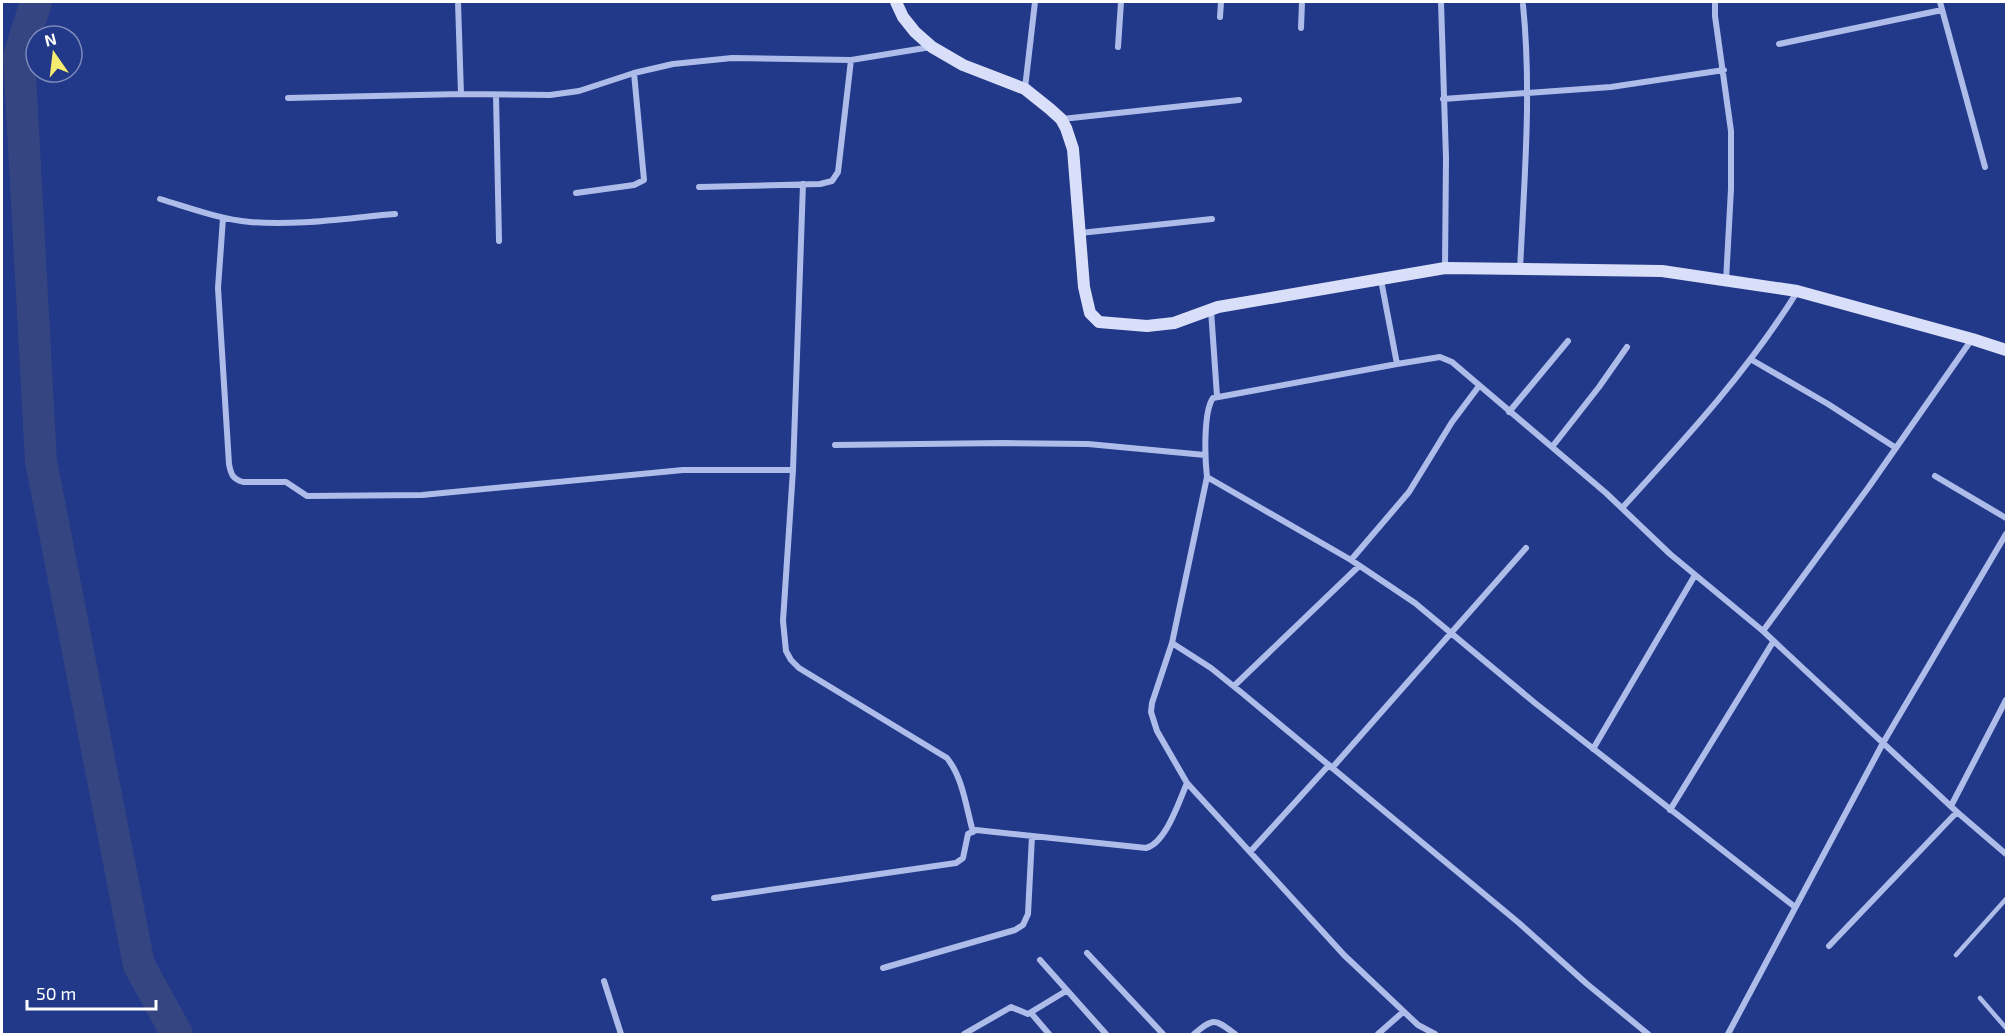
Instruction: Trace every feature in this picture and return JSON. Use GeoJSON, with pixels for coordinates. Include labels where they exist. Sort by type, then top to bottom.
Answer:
{"type":"FeatureCollection","features":[{"type":"Feature","properties":{"kind":"street"},"geometry":{"type":"LineString","coordinates":[[458,2],[461,94]]}},
{"type":"Feature","properties":{"kind":"street"},"geometry":{"type":"LineString","coordinates":[[896,2],[903,17],[932,47],[963,65],[1024,89],[1061,119],[1073,149],[1084,287],[1090,313],[1099,322],[1147,326],[1186,321],[1211,310],[1445,268],[1662,271],[1797,291],[2007,350]]}},
{"type":"Feature","properties":{"kind":"street"},"geometry":{"type":"LineString","coordinates":[[1024,89],[1035,2]]}},
{"type":"Feature","properties":{"kind":"street"},"geometry":{"type":"LineString","coordinates":[[1118,47],[1121,2]]}},
{"type":"Feature","properties":{"kind":"street"},"geometry":{"type":"LineString","coordinates":[[1220,16],[1221,2]]}},
{"type":"Feature","properties":{"kind":"street"},"geometry":{"type":"LineString","coordinates":[[1301,28],[1302,2]]}},
{"type":"Feature","properties":{"kind":"street"},"geometry":{"type":"LineString","coordinates":[[1441,2],[1446,158],[1445,268]]}},
{"type":"Feature","properties":{"kind":"street"},"geometry":{"type":"LineString","coordinates":[[1715,2],[1731,131],[1726,281]]}},
{"type":"Feature","properties":{"kind":"street"},"geometry":{"type":"LineString","coordinates":[[1940,2],[1984,166]]}},
{"type":"Feature","properties":{"kind":"street"},"geometry":{"type":"LineString","coordinates":[[1520,270],[1527,93],[1527,39],[1523,5]]}},
{"type":"Feature","properties":{"kind":"street"},"geometry":{"type":"LineString","coordinates":[[1779,44],[1942,10]]}},
{"type":"Feature","properties":{"kind":"street"},"geometry":{"type":"LineString","coordinates":[[288,98],[461,94],[550,95],[579,91],[634,73],[674,64],[732,58],[851,60],[932,47]]}},
{"type":"Feature","properties":{"kind":"street"},"geometry":{"type":"LineString","coordinates":[[699,187],[832,181],[838,172],[851,60]]}},
{"type":"Feature","properties":{"kind":"street"},"geometry":{"type":"LineString","coordinates":[[1443,99],[1611,87],[1724,70]]}},
{"type":"Feature","properties":{"kind":"street"},"geometry":{"type":"LineString","coordinates":[[576,193],[634,185],[644,180],[634,73]]}},
{"type":"Feature","properties":{"kind":"street"},"geometry":{"type":"LineString","coordinates":[[496,95],[500,241]]}},
{"type":"Feature","properties":{"kind":"street"},"geometry":{"type":"LineString","coordinates":[[1061,119],[1239,100]]}},
{"type":"Feature","properties":{"kind":"street"},"geometry":{"type":"LineString","coordinates":[[803,184],[793,470],[783,621],[786,651],[799,668],[947,758],[954,766],[959,779],[973,832]]}},
{"type":"Feature","properties":{"kind":"street"},"geometry":{"type":"LineString","coordinates":[[160,199],[223,218],[274,223],[394,214]]}},
{"type":"Feature","properties":{"kind":"street"},"geometry":{"type":"LineString","coordinates":[[223,218],[218,288],[229,464],[232,477],[236,480],[286,482],[308,496],[422,495],[683,470],[793,470]]}},
{"type":"Feature","properties":{"kind":"street"},"geometry":{"type":"LineString","coordinates":[[1080,233],[1212,219]]}},
{"type":"Feature","properties":{"kind":"street"},"geometry":{"type":"LineString","coordinates":[[1381,279],[1397,364]]}},
{"type":"Feature","properties":{"kind":"street"},"geometry":{"type":"LineString","coordinates":[[1622,508],[1688,436],[1752,360],[1797,291]]}},
{"type":"Feature","properties":{"kind":"street"},"geometry":{"type":"LineString","coordinates":[[1211,310],[1216,396]]}},
{"type":"Feature","properties":{"kind":"street"},"geometry":{"type":"LineString","coordinates":[[1763,631],[1972,339]]}},
{"type":"Feature","properties":{"kind":"street"},"geometry":{"type":"LineString","coordinates":[[1509,412],[1568,341]]}},
{"type":"Feature","properties":{"kind":"street"},"geometry":{"type":"LineString","coordinates":[[1551,447],[1599,387],[1627,347]]}},
{"type":"Feature","properties":{"kind":"street"},"geometry":{"type":"LineString","coordinates":[[1435,1035],[1418,1025],[1403,1012],[1344,955],[1188,783],[1164,745],[1151,712],[1172,643],[1207,477],[1205,456],[1209,408],[1210,402],[1216,396],[1397,364],[1446,358],[1622,508],[1695,575],[1763,631],[1957,812],[2007,854]]}},
{"type":"Feature","properties":{"kind":"street"},"geometry":{"type":"LineString","coordinates":[[1752,360],[1828,404],[1896,448]]}},
{"type":"Feature","properties":{"kind":"street"},"geometry":{"type":"LineString","coordinates":[[1351,560],[1409,492],[1452,422],[1479,386]]}},
{"type":"Feature","properties":{"kind":"street"},"geometry":{"type":"LineString","coordinates":[[835,445],[1088,444],[1205,456]]}},
{"type":"Feature","properties":{"kind":"street"},"geometry":{"type":"LineString","coordinates":[[1935,476],[2007,518]]}},
{"type":"Feature","properties":{"kind":"street"},"geometry":{"type":"LineString","coordinates":[[1207,477],[1351,560],[1415,603],[1593,749],[1795,907]]}},
{"type":"Feature","properties":{"kind":"street"},"geometry":{"type":"LineString","coordinates":[[1728,1035],[1883,743],[2007,534]]}},
{"type":"Feature","properties":{"kind":"street"},"geometry":{"type":"LineString","coordinates":[[1250,852],[1452,633],[1526,548]]}},
{"type":"Feature","properties":{"kind":"street"},"geometry":{"type":"LineString","coordinates":[[1234,686],[1359,566]]}},
{"type":"Feature","properties":{"kind":"street"},"geometry":{"type":"LineString","coordinates":[[1593,749],[1695,575]]}},
{"type":"Feature","properties":{"kind":"street"},"geometry":{"type":"LineString","coordinates":[[1670,810],[1773,642]]}},
{"type":"Feature","properties":{"kind":"street"},"geometry":{"type":"LineString","coordinates":[[1172,643],[1234,686],[1519,923],[1648,1035]]}},
{"type":"Feature","properties":{"kind":"street"},"geometry":{"type":"LineString","coordinates":[[1951,806],[2007,699]]}},
{"type":"Feature","properties":{"kind":"street"},"geometry":{"type":"LineString","coordinates":[[714,898],[956,863],[963,858],[967,836],[980,830],[1141,848],[1152,846],[1161,838],[1188,783]]}},
{"type":"Feature","properties":{"kind":"street"},"geometry":{"type":"LineString","coordinates":[[1829,946],[1957,812]]}},
{"type":"Feature","properties":{"kind":"street"},"geometry":{"type":"LineString","coordinates":[[883,968],[1023,926],[1028,914],[1032,836]]}},
{"type":"Feature","properties":{"kind":"street"},"geometry":{"type":"LineString","coordinates":[[1087,953],[1163,1035]]}},
{"type":"Feature","properties":{"kind":"street"},"geometry":{"type":"LineString","coordinates":[[1040,960],[1106,1035]]}},
{"type":"Feature","properties":{"kind":"street"},"geometry":{"type":"LineString","coordinates":[[604,981],[621,1035]]}},
{"type":"Feature","properties":{"kind":"street"},"geometry":{"type":"LineString","coordinates":[[964,1035],[1011,1007],[1015,1007],[1024,1014],[1031,1013],[1066,991]]}},
{"type":"Feature","properties":{"kind":"street"},"geometry":{"type":"LineString","coordinates":[[1378,1035],[1403,1012]]}},
{"type":"Feature","properties":{"kind":"street"},"geometry":{"type":"LineString","coordinates":[[1031,1013],[1049,1035]]}},
{"type":"Feature","properties":{"kind":"street"},"geometry":{"type":"LineString","coordinates":[[1194,1035],[1213,1021],[1218,1022],[1235,1035]]}},
{"type":"Feature","properties":{"kind":"lane"},"geometry":{"type":"LineString","coordinates":[[1956,955],[2007,899]]}},
{"type":"Feature","properties":{"kind":"lane"},"geometry":{"type":"LineString","coordinates":[[1980,998],[2007,1028]]}},
{"type":"Feature","properties":{"kind":"waterway"},"geometry":{"type":"LineString","coordinates":[[36,2],[19,56],[41,461],[139,965],[177,1034]]}}]}
